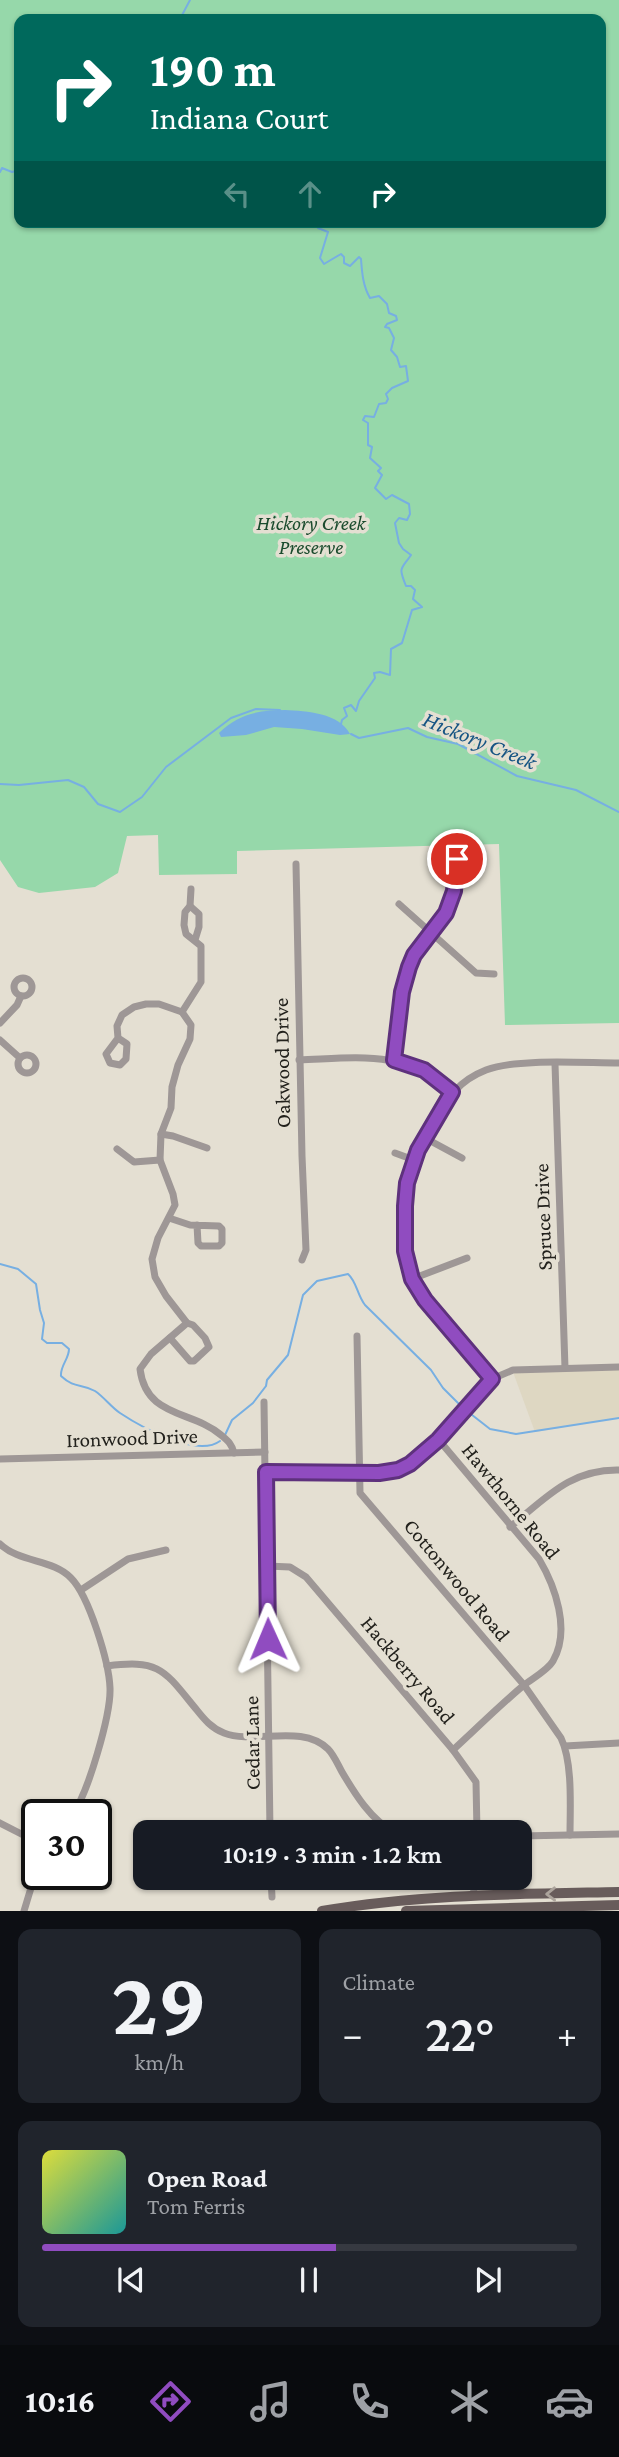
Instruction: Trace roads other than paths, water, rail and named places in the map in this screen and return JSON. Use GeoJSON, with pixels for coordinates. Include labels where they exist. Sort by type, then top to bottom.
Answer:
{"type":"FeatureCollection","features":[{"type":"Feature","properties":{"kind":"main road"},"geometry":{"type":"LineString","coordinates":[[321,1911],[402,1899],[619,1892]]}},
{"type":"Feature","properties":{"kind":"main road"},"geometry":{"type":"LineString","coordinates":[[406,1911],[619,1905]]}},
{"type":"Feature","properties":{"kind":"street"},"geometry":{"type":"LineString","coordinates":[[394,1060],[402,992],[414,955],[446,913],[454,891],[457,859]]}},
{"type":"Feature","properties":{"kind":"street","name":"Oakwood Drive"},"geometry":{"type":"LineString","coordinates":[[296,864],[306,1250],[302,1260]]}},
{"type":"Feature","properties":{"kind":"street"},"geometry":{"type":"LineString","coordinates":[[182,1012],[201,982],[201,946],[186,934],[184,925],[185,912],[190,906],[191,889]]}},
{"type":"Feature","properties":{"kind":"street"},"geometry":{"type":"LineString","coordinates":[[399,904],[476,973],[494,974]]}},
{"type":"Feature","properties":{"kind":"street"},"geometry":{"type":"LineString","coordinates":[[190,906],[199,914],[199,928],[195,940]]}},
{"type":"Feature","properties":{"kind":"street"},"geometry":{"type":"LineString","coordinates":[[0,1023],[18,1005],[21,996]]}},
{"type":"Feature","properties":{"kind":"street"},"geometry":{"type":"LineString","coordinates":[[118,1038],[117,1026],[122,1015],[134,1007],[146,1004],[159,1004],[182,1012],[191,1025],[190,1039],[178,1065],[172,1087],[171,1108],[160,1134],[160,1160],[173,1194],[174,1205],[158,1238],[152,1259],[155,1277],[166,1296],[187,1323],[193,1325],[205,1338],[209,1345],[208,1350],[190,1361],[170,1338]]}},
{"type":"Feature","properties":{"kind":"street"},"geometry":{"type":"LineString","coordinates":[[0,1040],[20,1058]]}},
{"type":"Feature","properties":{"kind":"street"},"geometry":{"type":"LineString","coordinates":[[299,1060],[394,1060],[424,1070],[452,1092]]}},
{"type":"Feature","properties":{"kind":"street"},"geometry":{"type":"LineString","coordinates":[[492,1379],[425,1300],[412,1279],[405,1251],[405,1206],[407,1183],[414,1160],[452,1092],[485,1070],[504,1065],[619,1063]]}},
{"type":"Feature","properties":{"kind":"street","name":"Spruce Drive"},"geometry":{"type":"LineString","coordinates":[[555,1064],[565,1368]]}},
{"type":"Feature","properties":{"kind":"street"},"geometry":{"type":"LineString","coordinates":[[160,1134],[207,1148]]}},
{"type":"Feature","properties":{"kind":"street"},"geometry":{"type":"LineString","coordinates":[[425,1138],[462,1158]]}},
{"type":"Feature","properties":{"kind":"street"},"geometry":{"type":"LineString","coordinates":[[117,1149],[134,1162],[160,1160]]}},
{"type":"Feature","properties":{"kind":"street"},"geometry":{"type":"LineString","coordinates":[[395,1153],[414,1160]]}},
{"type":"Feature","properties":{"kind":"street"},"geometry":{"type":"LineString","coordinates":[[169,1218],[184,1224],[198,1225]]}},
{"type":"Feature","properties":{"kind":"street"},"geometry":{"type":"LineString","coordinates":[[412,1279],[467,1258]]}},
{"type":"Feature","properties":{"kind":"street"},"geometry":{"type":"LineString","coordinates":[[187,1323],[151,1354],[140,1369],[142,1384],[157,1402],[169,1411],[206,1423],[233,1445],[234,1452]]}},
{"type":"Feature","properties":{"kind":"street","name":"Cottonwood Road"},"geometry":{"type":"LineString","coordinates":[[357,1336],[360,1493],[524,1685],[565,1746],[570,1835]]}},
{"type":"Feature","properties":{"kind":"street"},"geometry":{"type":"LineString","coordinates":[[266,1472],[359,1473],[398,1470],[410,1464],[438,1440],[492,1379],[513,1370],[619,1367]]}},
{"type":"Feature","properties":{"kind":"street","name":"Cedar Lane"},"geometry":{"type":"LineString","coordinates":[[264,1402],[270,1820]]}},
{"type":"Feature","properties":{"kind":"street","name":"Hawthorne Road"},"geometry":{"type":"LineString","coordinates":[[438,1440],[539,1559],[557,1599],[560,1621],[559,1644],[552,1662],[453,1750]]}},
{"type":"Feature","properties":{"kind":"street","name":"Ironwood Drive"},"geometry":{"type":"LineString","coordinates":[[0,1459],[265,1451]]}},
{"type":"Feature","properties":{"kind":"street"},"geometry":{"type":"LineString","coordinates":[[510,1527],[560,1487],[580,1475],[605,1469],[619,1470]]}},
{"type":"Feature","properties":{"kind":"street"},"geometry":{"type":"LineString","coordinates":[[0,1544],[8,1552],[22,1559],[51,1567],[69,1576],[81,1590],[107,1666],[110,1688],[107,1711],[88,1781],[80,1799]]}},
{"type":"Feature","properties":{"kind":"street"},"geometry":{"type":"LineString","coordinates":[[81,1590],[128,1559],[166,1550]]}},
{"type":"Feature","properties":{"kind":"street","name":"Hackberry Road"},"geometry":{"type":"LineString","coordinates":[[267,1566],[290,1567],[306,1577],[453,1750],[476,1782],[477,1820]]}},
{"type":"Feature","properties":{"kind":"street"},"geometry":{"type":"LineString","coordinates":[[107,1666],[133,1662],[149,1664],[161,1670],[172,1679],[208,1723],[229,1735],[314,1739],[328,1750],[376,1820]]}},
{"type":"Feature","properties":{"kind":"street"},"geometry":{"type":"LineString","coordinates":[[565,1746],[619,1744]]}},
{"type":"Feature","properties":{"kind":"street"},"geometry":{"type":"LineString","coordinates":[[0,1824],[21,1834]]}},
{"type":"Feature","properties":{"kind":"street"},"geometry":{"type":"LineString","coordinates":[[532,1836],[619,1834]]}},
{"type":"Feature","properties":{"kind":"street"},"geometry":{"type":"LineString","coordinates":[[24,1911],[30,1890]]}},
{"type":"Feature","properties":{"kind":"street"},"geometry":{"type":"LineString","coordinates":[[272,1890],[272,1897]]}},
{"type":"Feature","properties":{"kind":"street"},"geometry":{"type":"LineString","coordinates":[[474,1890],[474,1895]]}},
{"type":"Feature","properties":{"kind":"water"},"geometry":{"type":"Polygon","coordinates":[[[285,710],[312,712],[330,717],[350,734],[274,727],[246,735],[221,737],[219,733],[234,721],[249,714],[285,710]]]}},
{"type":"Feature","properties":{"kind":"waterway"},"geometry":{"type":"LineString","coordinates":[[183,14],[190,0]]}},
{"type":"Feature","properties":{"kind":"waterway"},"geometry":{"type":"LineString","coordinates":[[0,172],[2,168],[14,171]]}},
{"type":"Feature","properties":{"kind":"waterway"},"geometry":{"type":"LineString","coordinates":[[318,228],[328,232],[320,258],[324,264],[341,254],[344,263],[350,266],[359,257],[364,284],[370,298],[379,296],[387,304],[389,313],[396,316],[397,320],[385,327],[389,328],[394,338],[391,350],[400,367],[406,366],[408,381],[392,388],[386,394],[386,403],[379,404],[374,417],[365,416],[363,420],[368,423],[368,445],[372,447],[370,458],[381,468],[378,471],[382,475],[375,488],[386,499],[392,495],[409,504],[410,514],[407,520],[399,518],[395,523],[399,543],[411,555],[401,571],[406,586],[415,590],[413,599],[422,607],[412,610],[402,643],[391,649],[390,675],[374,673],[375,678],[359,701],[356,711],[351,705],[344,708],[347,716],[341,724]]}},
{"type":"Feature","properties":{"kind":"waterway","name":"Hickory Creek"},"geometry":{"type":"LineString","coordinates":[[0,784],[19,785],[68,780],[84,787],[98,804],[120,812],[142,797],[166,767],[231,718],[256,709],[280,710]]}},
{"type":"Feature","properties":{"kind":"waterway","name":"Hickory Creek"},"geometry":{"type":"LineString","coordinates":[[351,734],[359,738],[408,728],[427,737],[458,744],[517,776],[576,790],[619,812]]}},
{"type":"Feature","properties":{"kind":"waterway"},"geometry":{"type":"LineString","coordinates":[[0,1264],[18,1269],[36,1284],[44,1323],[42,1339],[47,1343],[62,1343],[69,1349],[61,1376],[95,1391],[120,1413],[169,1439],[198,1446],[220,1441]]}},
{"type":"Feature","properties":{"kind":"waterway"},"geometry":{"type":"LineString","coordinates":[[225,1435],[232,1420],[253,1403],[266,1386],[267,1380],[288,1355],[303,1295],[317,1281],[348,1274],[365,1305],[431,1370],[443,1388],[463,1408]]}},
{"type":"Feature","properties":{"kind":"waterway"},"geometry":{"type":"LineString","coordinates":[[467,1411],[490,1429],[516,1434],[619,1418]]}},
{"type":"Feature","properties":{"kind":"park label","name":"Hickory Creek Preserve"},"geometry":{"type":"Point","coordinates":[311,535]}}]}
